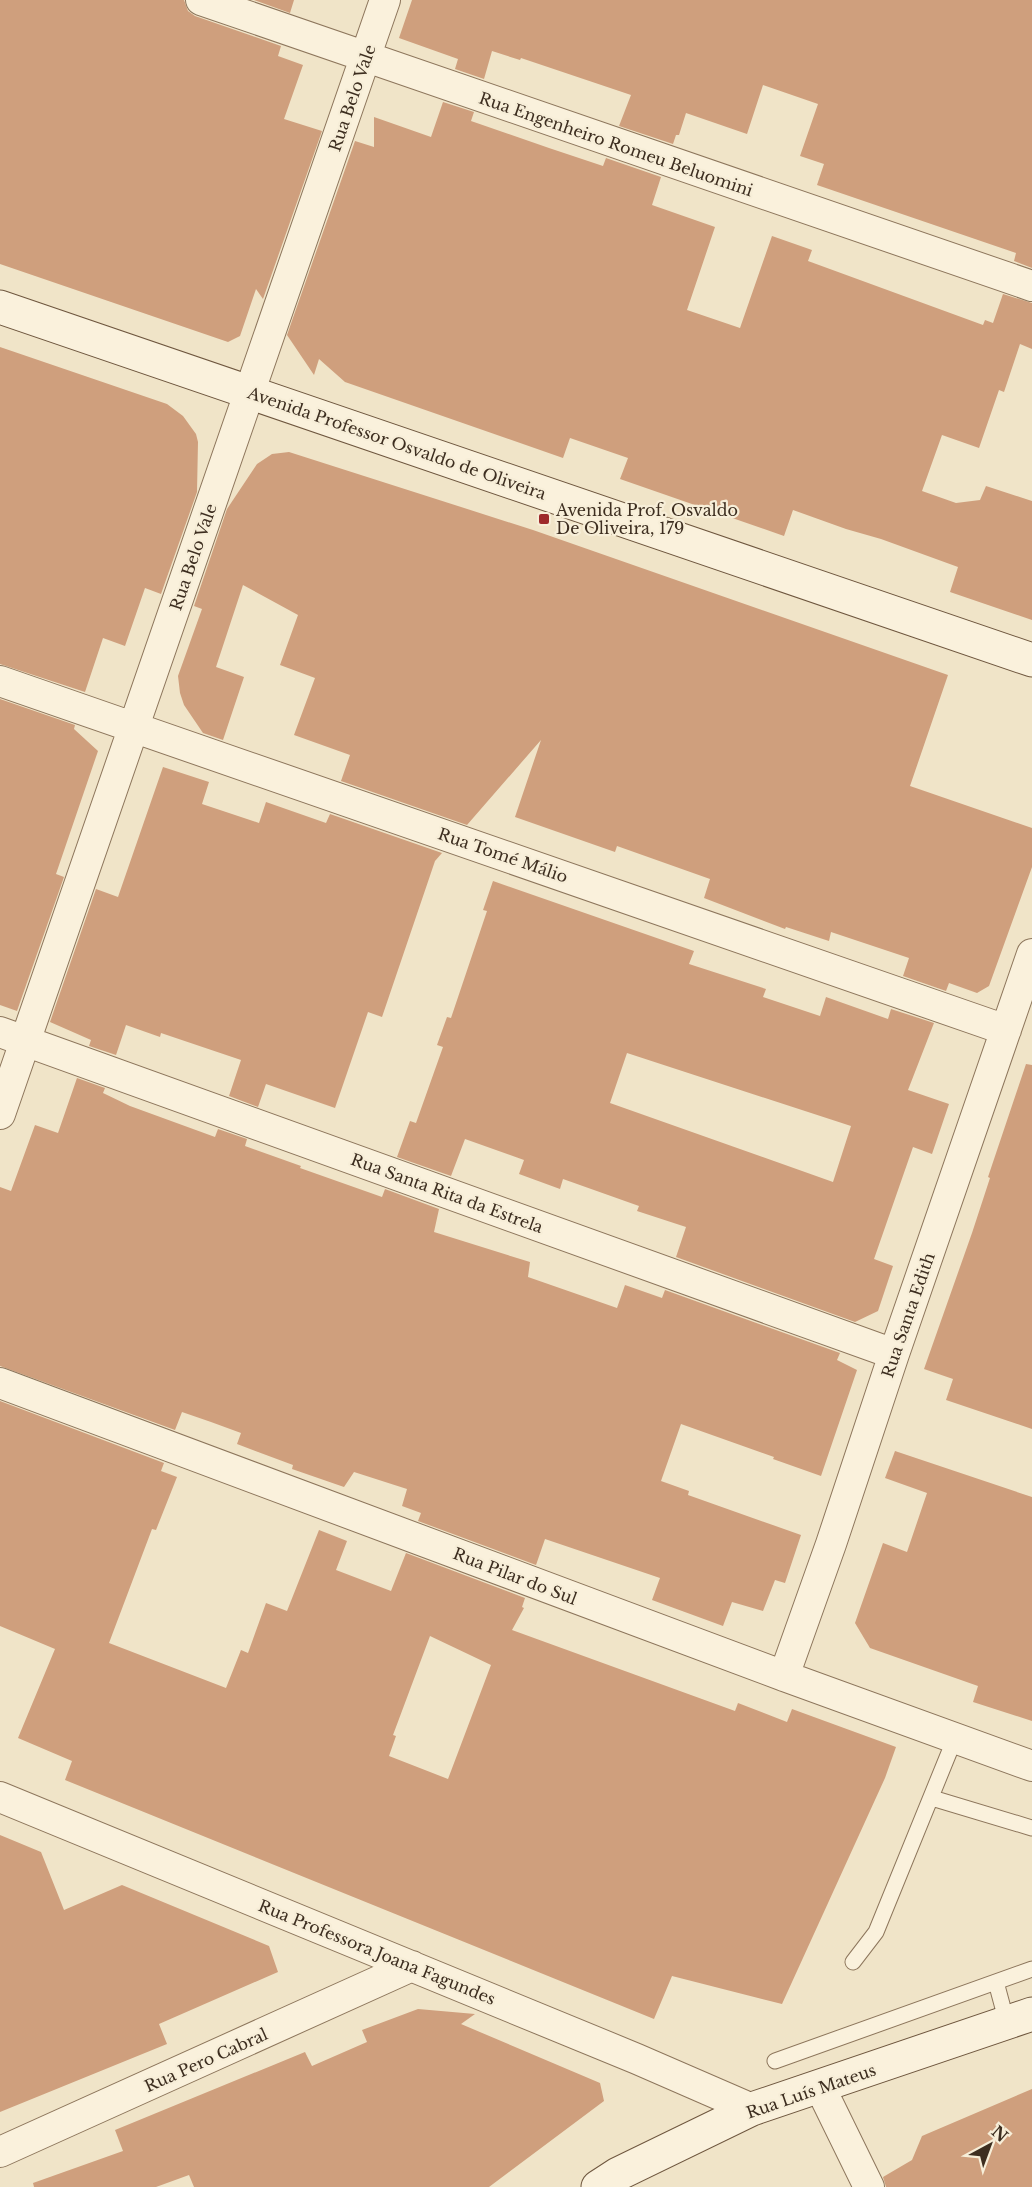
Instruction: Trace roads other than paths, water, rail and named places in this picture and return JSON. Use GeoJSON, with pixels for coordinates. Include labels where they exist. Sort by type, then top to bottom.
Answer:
{"type":"FeatureCollection","features":[{"type":"Feature","properties":{"kind":"street","name":"Rua Engenheiro Romeu Beluomini"},"geometry":{"type":"LineString","coordinates":[[201,0],[1032,286]]}},
{"type":"Feature","properties":{"kind":"street","name":"Rua Belo Vale"},"geometry":{"type":"LineString","coordinates":[[0,1114],[13,1036],[135,727],[385,0]]}},
{"type":"Feature","properties":{"kind":"street","name":"Avenida Professor Osvaldo de Oliveira"},"geometry":{"type":"LineString","coordinates":[[0,307],[1032,660]]}},
{"type":"Feature","properties":{"kind":"street","name":"Rua Tomé Málio"},"geometry":{"type":"LineString","coordinates":[[0,681],[1006,1030]]}},
{"type":"Feature","properties":{"kind":"street","name":"Rua Santa Edith"},"geometry":{"type":"LineString","coordinates":[[784,1676],[1032,954]]}},
{"type":"Feature","properties":{"kind":"street","name":"Rua Santa Rita da Estrela"},"geometry":{"type":"LineString","coordinates":[[13,1036],[894,1354]]}},
{"type":"Feature","properties":{"kind":"street","name":"Rua Pilar do Sul"},"geometry":{"type":"LineString","coordinates":[[0,1383],[784,1676],[1032,1766]]}},
{"type":"Feature","properties":{"kind":"street","name":"Rua Professora Joana Fagundes"},"geometry":{"type":"LineString","coordinates":[[0,1797],[637,2059],[752,2109]]}},
{"type":"Feature","properties":{"kind":"street","name":"Rua Pero Cabral"},"geometry":{"type":"LineString","coordinates":[[0,2152],[412,1966]]}},
{"type":"Feature","properties":{"kind":"street","name":"Rua Luís Mateus"},"geometry":{"type":"LineString","coordinates":[[598,2187],[618,2174],[752,2109],[1020,2019]]}},
{"type":"Feature","properties":{"kind":"street"},"geometry":{"type":"LineString","coordinates":[[820,2087],[869,2187]]}},
{"type":"Feature","properties":{"kind":"lane"},"geometry":{"type":"LineString","coordinates":[[853,1962],[876,1932],[955,1738]]}},
{"type":"Feature","properties":{"kind":"lane"},"geometry":{"type":"LineString","coordinates":[[932,1798],[1032,1828]]}},
{"type":"Feature","properties":{"kind":"lane"},"geometry":{"type":"LineString","coordinates":[[775,2061],[1032,1969]]}},
{"type":"Feature","properties":{"kind":"lane"},"geometry":{"type":"LineString","coordinates":[[996,1982],[1020,2019]]}},
{"type":"Feature","properties":{"kind":"place","name":"Avenida Prof. Osvaldo De Oliveira, 179"},"geometry":{"type":"Point","coordinates":[544,519]}}]}
